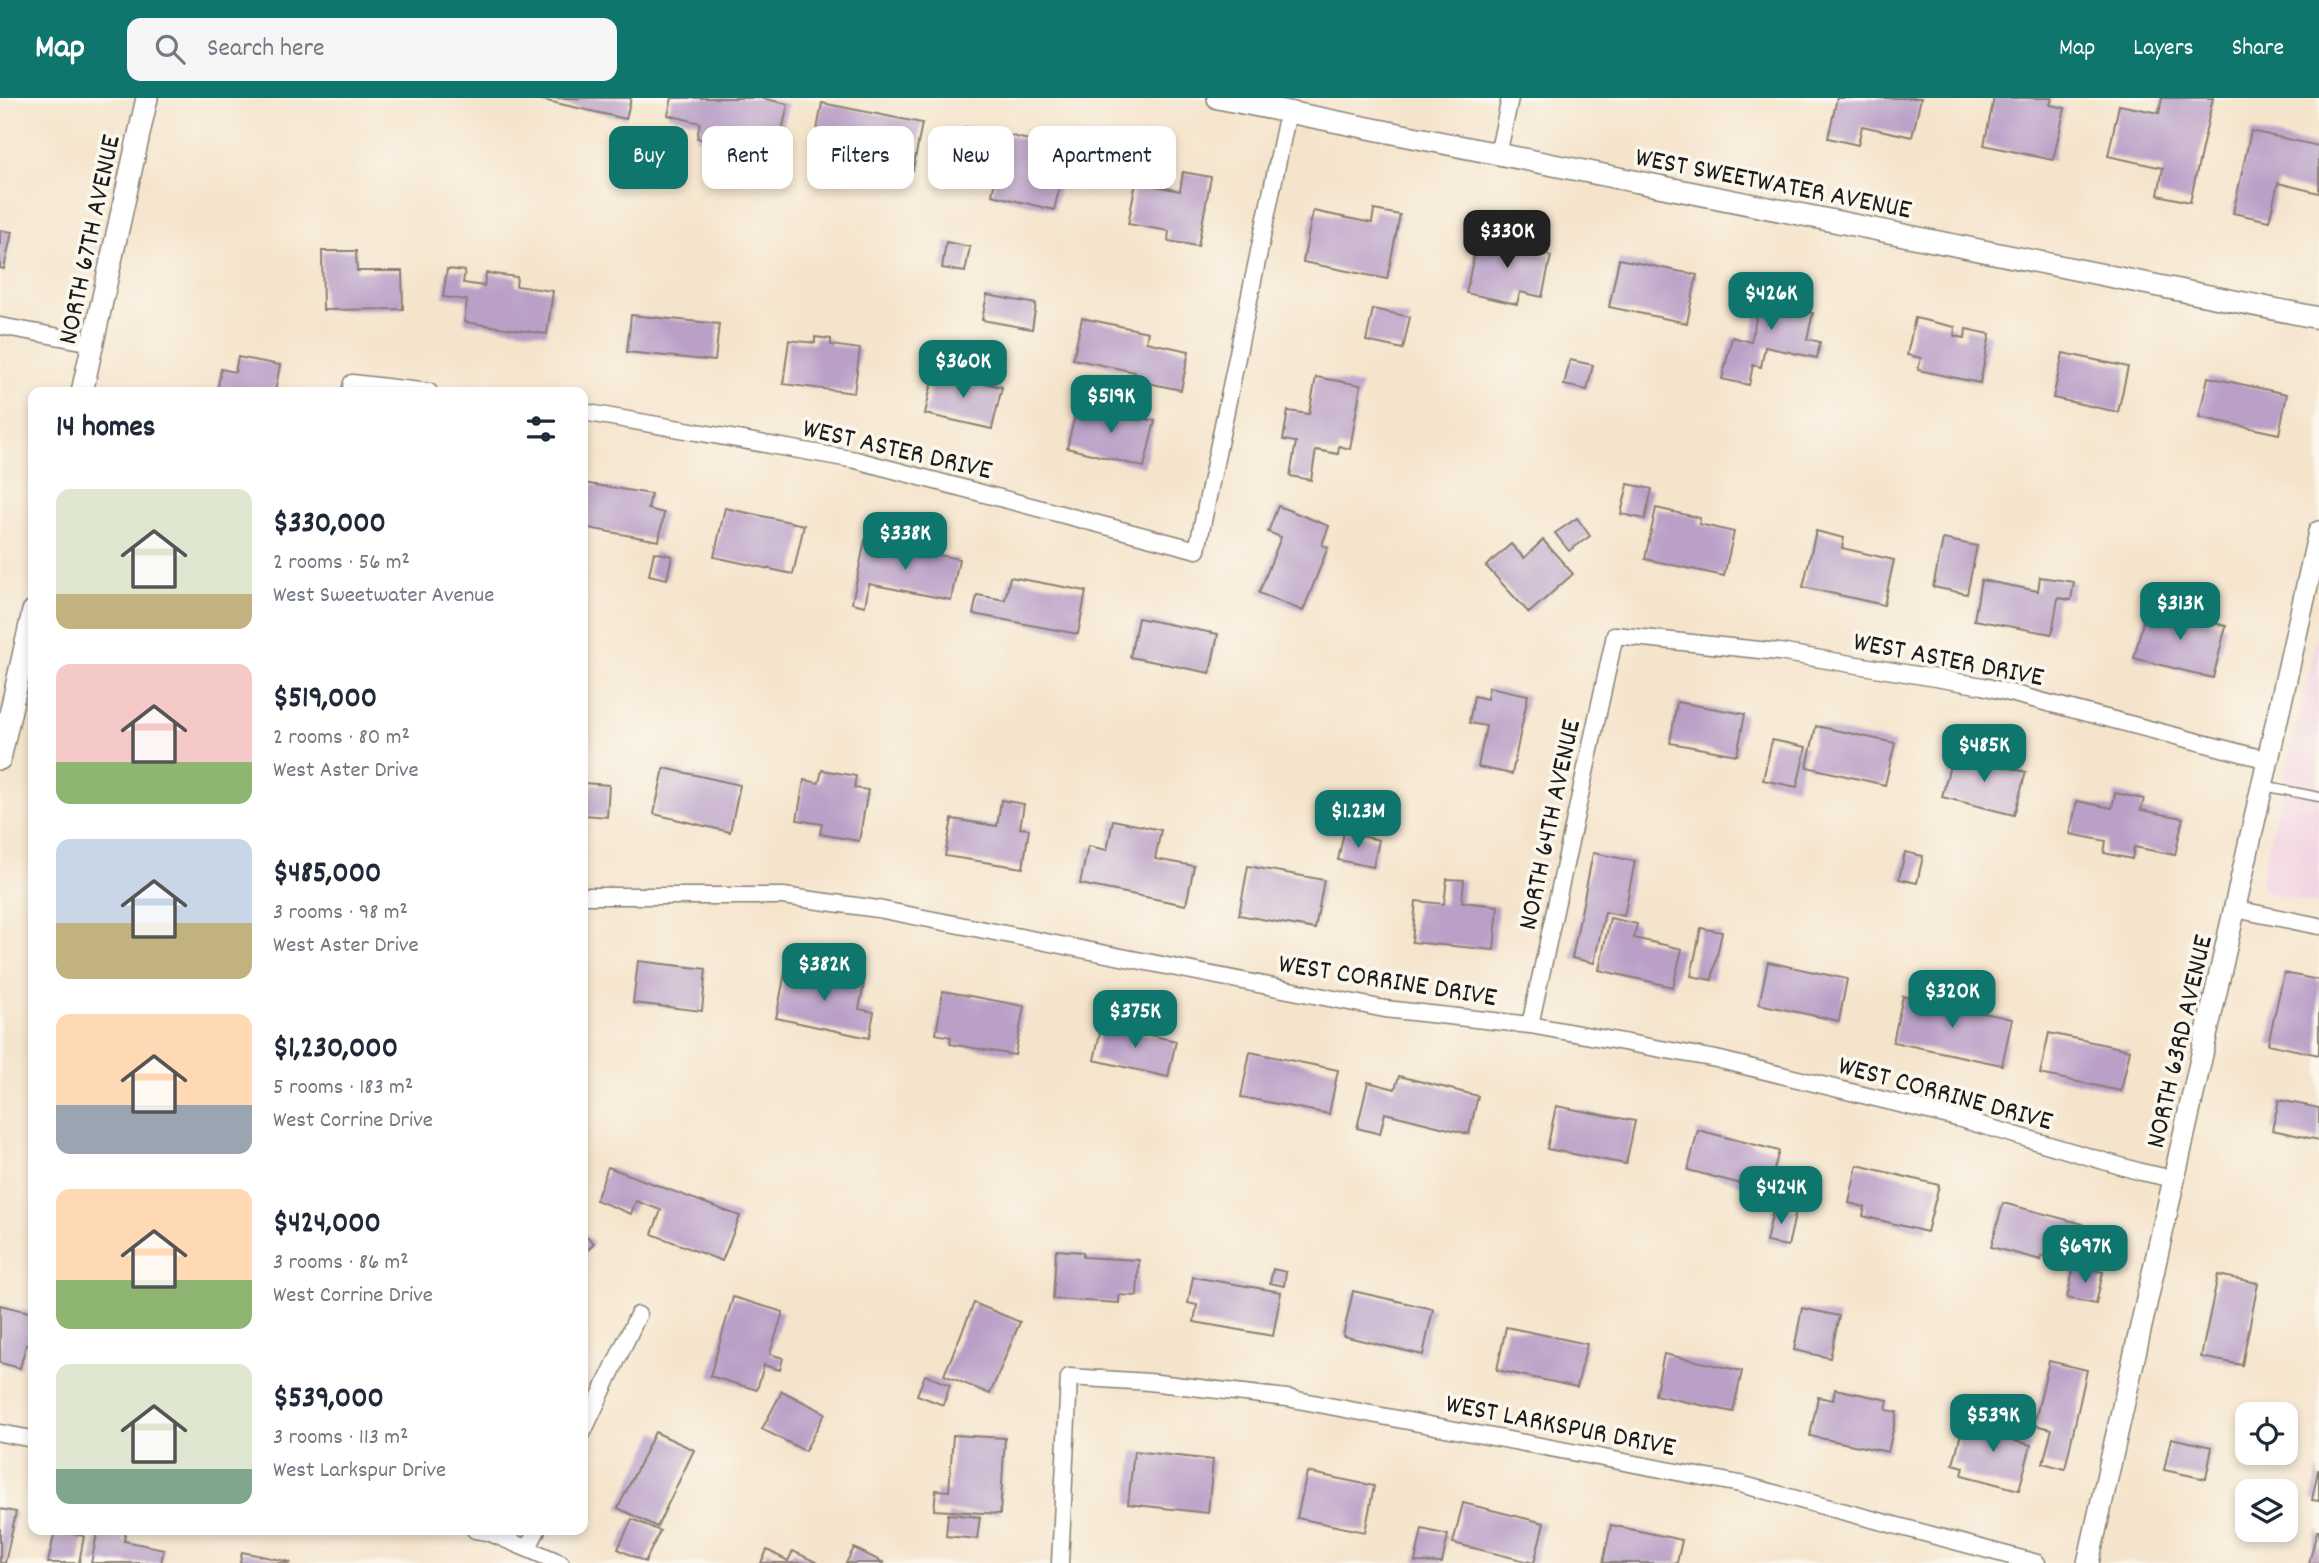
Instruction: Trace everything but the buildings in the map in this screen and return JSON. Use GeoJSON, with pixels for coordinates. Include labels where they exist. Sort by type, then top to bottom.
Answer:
{"type":"FeatureCollection","features":[{"type":"Feature","properties":{"kind":"street","name":"NORTH 67TH AVENUE"},"geometry":{"type":"LineString","coordinates":[[83,387],[147,98]]}},
{"type":"Feature","properties":{"kind":"street","name":"WEST SWEETWATER AVENUE"},"geometry":{"type":"LineString","coordinates":[[1218,98],[2319,318]]}},
{"type":"Feature","properties":{"kind":"street"},"geometry":{"type":"LineString","coordinates":[[1498,155],[1510,98]]}},
{"type":"Feature","properties":{"kind":"street","name":"WEST ASTER DRIVE"},"geometry":{"type":"LineString","coordinates":[[588,413],[856,460],[1197,550],[1288,113]]}},
{"type":"Feature","properties":{"kind":"street"},"geometry":{"type":"LineString","coordinates":[[0,326],[93,343]]}},
{"type":"Feature","properties":{"kind":"street","name":"NORTH 63RD AVENUE"},"geometry":{"type":"LineString","coordinates":[[2088,1563],[2319,532]]}},
{"type":"Feature","properties":{"kind":"street"},"geometry":{"type":"LineString","coordinates":[[0,759],[28,633]]}},
{"type":"Feature","properties":{"kind":"street","name":"WEST ASTER DRIVE"},"geometry":{"type":"LineString","coordinates":[[1615,635],[1779,652],[1983,686],[2269,760]]}},
{"type":"Feature","properties":{"kind":"street","name":"NORTH 64TH AVENUE"},"geometry":{"type":"LineString","coordinates":[[1530,1025],[1615,635]]}},
{"type":"Feature","properties":{"kind":"street","name":"WEST CORRINE DRIVE"},"geometry":{"type":"LineString","coordinates":[[588,896],[783,896],[878,909],[1385,1009],[1530,1025],[1729,1062],[1957,1118],[2141,1172],[2174,1179]]}},
{"type":"Feature","properties":{"kind":"street"},"geometry":{"type":"LineString","coordinates":[[2235,909],[2319,926]]}},
{"type":"Feature","properties":{"kind":"street"},"geometry":{"type":"LineString","coordinates":[[588,1421],[638,1315]]}},
{"type":"Feature","properties":{"kind":"street","name":"WEST LARKSPUR DRIVE"},"geometry":{"type":"LineString","coordinates":[[1060,1563],[1069,1377],[1149,1382],[1287,1398],[1740,1484],[2037,1563]]}},
{"type":"Feature","properties":{"kind":"street"},"geometry":{"type":"LineString","coordinates":[[0,1433],[28,1438]]}},
{"type":"Feature","properties":{"kind":"street"},"geometry":{"type":"LineString","coordinates":[[490,1535],[561,1563]]}},
{"type":"Feature","properties":{"kind":"street"},"geometry":{"type":"LineString","coordinates":[[528,1548],[534,1535]]}},
{"type":"Feature","properties":{"kind":"lane"},"geometry":{"type":"LineString","coordinates":[[2263,786],[2319,797]]}},
{"type":"Feature","properties":{"kind":"shaded area"},"geometry":{"type":"Polygon","coordinates":[[[2319,627],[2319,905],[2268,893],[2262,887],[2261,878],[2319,627]]]}}]}
